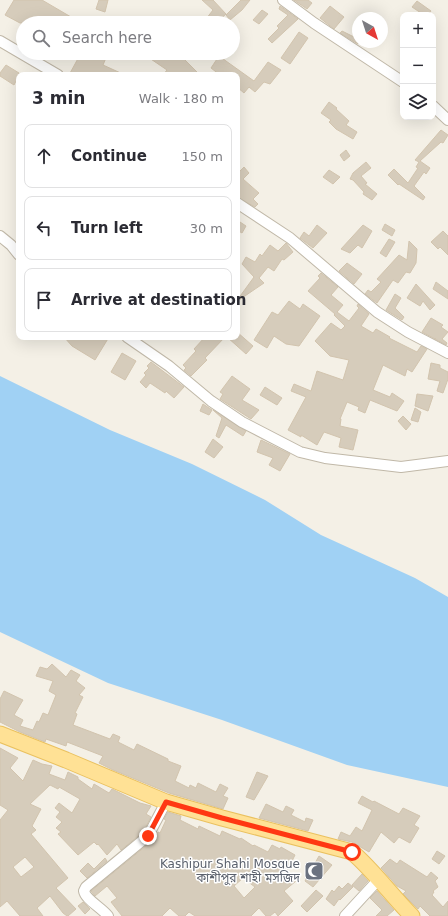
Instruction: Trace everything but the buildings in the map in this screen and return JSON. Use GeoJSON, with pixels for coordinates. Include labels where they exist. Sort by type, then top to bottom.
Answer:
{"type":"FeatureCollection","features":[{"type":"Feature","properties":{"kind":"main road"},"geometry":{"type":"LineString","coordinates":[[0,734],[166,802],[352,852],[399,904],[412,916]]}},
{"type":"Feature","properties":{"kind":"street"},"geometry":{"type":"LineString","coordinates":[[283,0],[314,23],[400,80]]}},
{"type":"Feature","properties":{"kind":"street"},"geometry":{"type":"LineString","coordinates":[[0,41],[16,50]]}},
{"type":"Feature","properties":{"kind":"street"},"geometry":{"type":"LineString","coordinates":[[32,60],[53,72]]}},
{"type":"Feature","properties":{"kind":"street"},"geometry":{"type":"LineString","coordinates":[[436,109],[448,120]]}},
{"type":"Feature","properties":{"kind":"street"},"geometry":{"type":"LineString","coordinates":[[240,205],[290,238],[377,312],[408,332],[448,354]]}},
{"type":"Feature","properties":{"kind":"street"},"geometry":{"type":"LineString","coordinates":[[0,236],[16,251]]}},
{"type":"Feature","properties":{"kind":"street"},"geometry":{"type":"LineString","coordinates":[[131,340],[169,366],[211,401],[236,418],[300,452],[325,458],[401,467],[448,461]]}},
{"type":"Feature","properties":{"kind":"street"},"geometry":{"type":"LineString","coordinates":[[108,916],[101,908],[86,896],[84,891],[148,836],[166,802]]}},
{"type":"Feature","properties":{"kind":"street"},"geometry":{"type":"LineString","coordinates":[[345,916],[378,879]]}},
{"type":"Feature","properties":{"kind":"water"},"geometry":{"type":"Polygon","coordinates":[[[0,376],[110,430],[192,464],[265,500],[321,535],[415,578],[448,597],[448,787],[347,765],[222,720],[108,683],[0,632],[0,376]]]}},
{"type":"Feature","properties":{"kind":"place","name":"Kashipur Shahi Mosque কাশীপুর শাহী মসজিদ"},"geometry":{"type":"Point","coordinates":[314,871]}},
{"type":"Feature","properties":{"kind":"route"},"geometry":{"type":"LineString","coordinates":[[148,836],[166,802],[352,852]]}}]}
